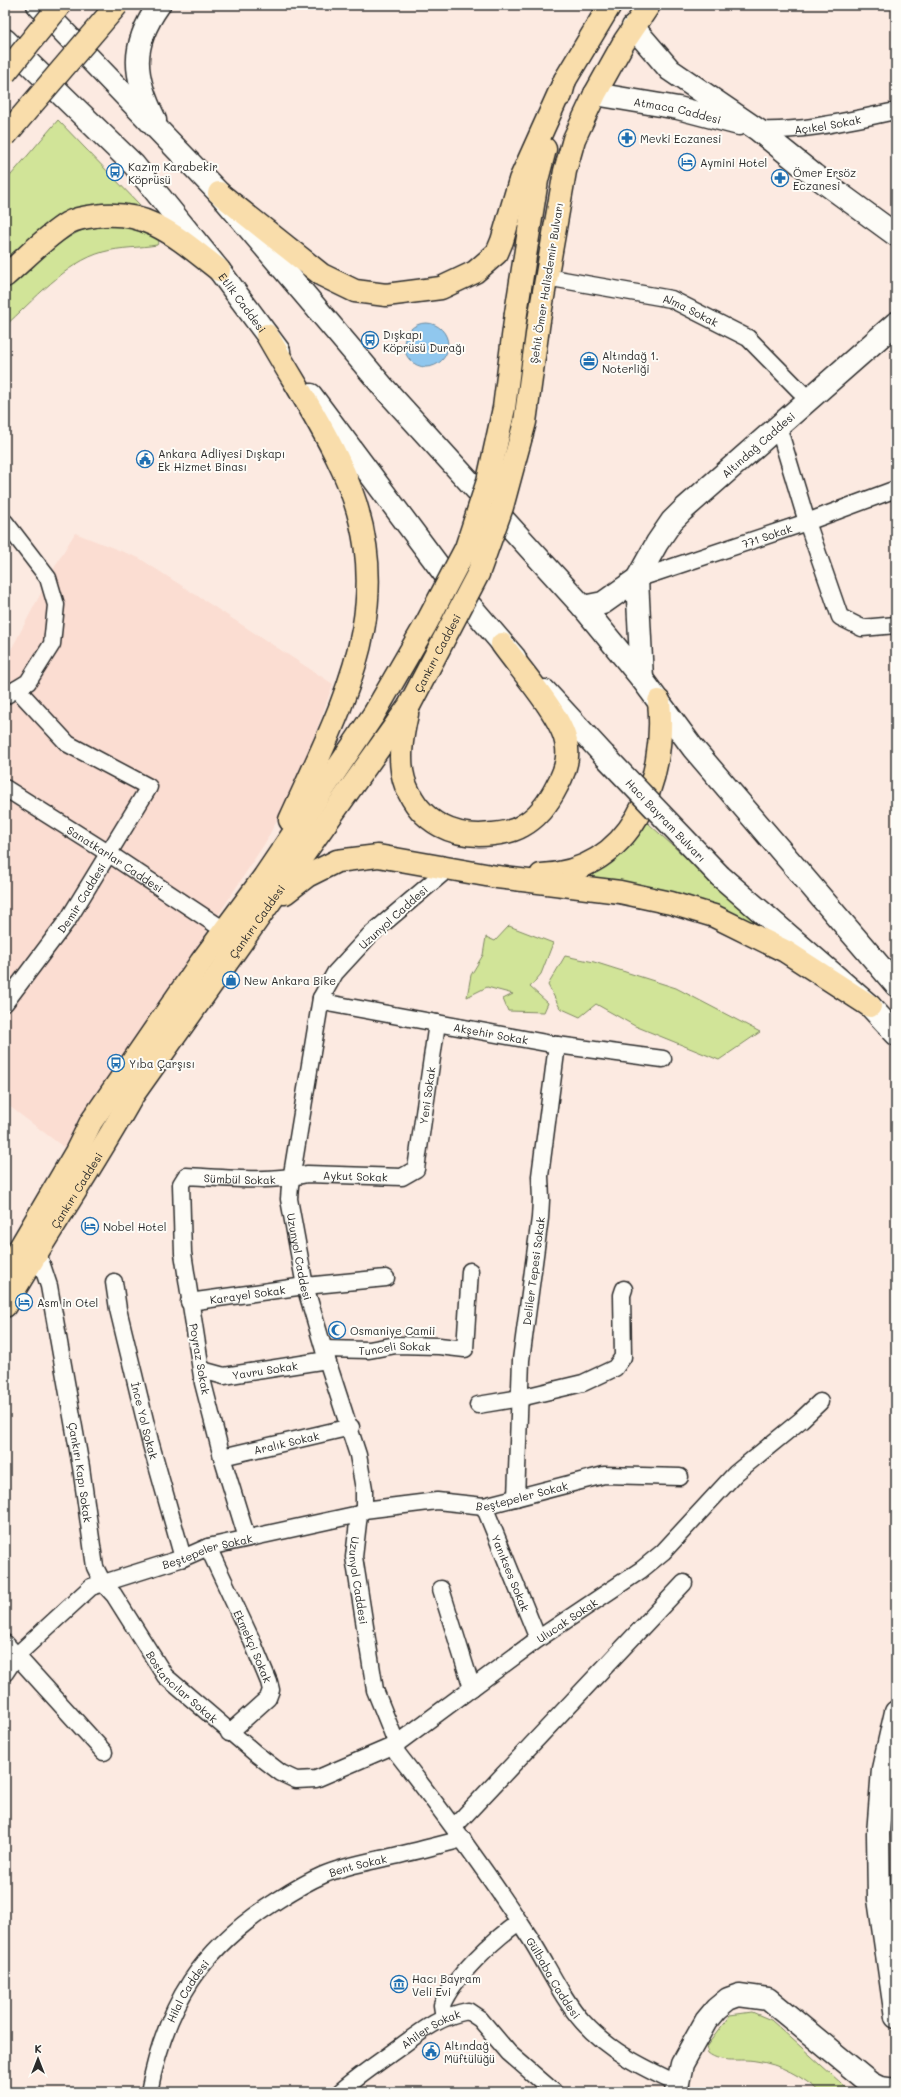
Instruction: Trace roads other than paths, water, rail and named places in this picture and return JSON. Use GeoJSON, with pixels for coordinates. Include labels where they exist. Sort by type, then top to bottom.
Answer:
{"type":"FeatureCollection","features":[{"type":"Feature","properties":{"kind":"main road"},"geometry":{"type":"LineString","coordinates":[[38,5],[219,193],[384,388],[583,607],[642,679],[693,748],[896,985]]}},
{"type":"Feature","properties":{"kind":"main road"},"geometry":{"type":"LineString","coordinates":[[5,73],[60,5]]}},
{"type":"Feature","properties":{"kind":"main road"},"geometry":{"type":"LineString","coordinates":[[5,136],[117,5]]}},
{"type":"Feature","properties":{"kind":"main road"},"geometry":{"type":"LineString","coordinates":[[160,5],[144,28],[138,53],[138,67],[146,102],[162,133]]}},
{"type":"Feature","properties":{"kind":"main road"},"geometry":{"type":"LineString","coordinates":[[219,193],[322,275],[355,291],[386,294],[441,288],[474,272],[497,253],[520,180],[565,80],[610,5]]}},
{"type":"Feature","properties":{"kind":"main road","name":"Şehit Ömer Halisdemir Bulvarı"},"geometry":{"type":"LineString","coordinates":[[478,574],[502,507],[524,422],[546,277],[565,171],[574,138],[595,94],[633,27],[649,5]]}},
{"type":"Feature","properties":{"kind":"main road","name":"Atmaca Caddesi"},"geometry":{"type":"LineString","coordinates":[[633,27],[670,70],[758,130],[814,175],[896,235]]}},
{"type":"Feature","properties":{"kind":"main road","name":"Etlik Caddesi"},"geometry":{"type":"LineString","coordinates":[[5,40],[134,165],[219,270],[455,588]]}},
{"type":"Feature","properties":{"kind":"main road","name":"Çankırı Caddesi"},"geometry":{"type":"LineString","coordinates":[[5,1273],[76,1152],[91,1122],[224,930],[264,877],[374,714],[426,624],[466,548],[488,481],[504,408],[516,314],[537,180],[548,134],[565,80]]}},
{"type":"Feature","properties":{"kind":"main road","name":"Atmaca Caddesi"},"geometry":{"type":"LineString","coordinates":[[595,94],[678,108],[758,130]]}},
{"type":"Feature","properties":{"kind":"main road"},"geometry":{"type":"LineString","coordinates":[[5,276],[69,222],[86,217],[107,214],[143,219],[165,230],[219,270]]}},
{"type":"Feature","properties":{"kind":"main road","name":"Altındağ Caddesi"},"geometry":{"type":"LineString","coordinates":[[583,607],[603,603],[637,579],[672,521],[693,500],[896,323]]}},
{"type":"Feature","properties":{"kind":"main road"},"geometry":{"type":"LineString","coordinates":[[264,877],[330,731],[356,666],[367,615],[369,571],[364,531],[338,458],[267,335]]}},
{"type":"Feature","properties":{"kind":"main road","name":"Çankırı Caddesi"},"geometry":{"type":"LineString","coordinates":[[5,1306],[37,1250],[107,1142],[133,1095],[409,706],[478,574]]}},
{"type":"Feature","properties":{"kind":"main road"},"geometry":{"type":"LineString","coordinates":[[637,579],[642,679]]}},
{"type":"Feature","properties":{"kind":"main road","name":"Hacı Bayram Bulvarı"},"geometry":{"type":"LineString","coordinates":[[455,588],[502,644],[604,755],[720,876],[870,1006],[896,1034]]}},
{"type":"Feature","properties":{"kind":"main road"},"geometry":{"type":"LineString","coordinates":[[409,706],[402,736],[402,761],[405,785],[416,805],[429,820],[443,829],[480,836],[504,833],[522,827],[538,814],[550,800],[567,762],[567,743],[561,725],[502,644]]}},
{"type":"Feature","properties":{"kind":"main road"},"geometry":{"type":"LineString","coordinates":[[497,877],[556,874],[578,868],[607,853],[626,835],[640,814],[659,755],[661,724],[659,701]]}},
{"type":"Feature","properties":{"kind":"main road"},"geometry":{"type":"LineString","coordinates":[[265,909],[307,876],[337,861],[378,856],[497,877],[620,892],[670,903],[714,916],[786,951],[870,1006]]}},
{"type":"Feature","properties":{"kind":"main road"},"geometry":{"type":"LineString","coordinates":[[896,1712],[883,1769],[878,1834],[879,1899],[896,2017]]}},
{"type":"Feature","properties":{"kind":"main road"},"geometry":{"type":"LineString","coordinates":[[676,2087],[687,2053],[706,2021],[724,2002],[739,1995],[768,1999],[870,2083],[880,2088],[896,2090]]}},
{"type":"Feature","properties":{"kind":"street","name":"Açıkel Sokak"},"geometry":{"type":"LineString","coordinates":[[758,130],[776,131],[812,127],[896,111]]}},
{"type":"Feature","properties":{"kind":"street","name":"Alma Sokak"},"geometry":{"type":"LineString","coordinates":[[546,277],[672,299],[748,338],[808,399]]}},
{"type":"Feature","properties":{"kind":"street"},"geometry":{"type":"LineString","coordinates":[[778,426],[807,522],[840,617],[862,628],[896,625]]}},
{"type":"Feature","properties":{"kind":"street","name":"771 Sokak"},"geometry":{"type":"LineString","coordinates":[[637,579],[807,522],[896,489]]}},
{"type":"Feature","properties":{"kind":"street"},"geometry":{"type":"LineString","coordinates":[[5,522],[48,578],[56,604],[52,644],[28,682],[11,693]]}},
{"type":"Feature","properties":{"kind":"street","name":"Demir Caddesi"},"geometry":{"type":"LineString","coordinates":[[5,1003],[69,918],[149,787],[68,744],[11,693]]}},
{"type":"Feature","properties":{"kind":"street","name":"Sanatkarlar Caddesi"},"geometry":{"type":"LineString","coordinates":[[5,788],[108,853],[224,930]]}},
{"type":"Feature","properties":{"kind":"street","name":"Uzunyol Caddesi"},"geometry":{"type":"LineString","coordinates":[[395,1745],[394,1737],[375,1690],[354,1557],[362,1512],[364,1489],[358,1455],[305,1286],[289,1199],[321,998],[335,973],[370,935],[449,868]]}},
{"type":"Feature","properties":{"kind":"street","name":"Akşehir Sokak"},"geometry":{"type":"LineString","coordinates":[[321,998],[332,1004],[557,1045],[663,1059]]}},
{"type":"Feature","properties":{"kind":"street","name":"Yeni Sokak"},"geometry":{"type":"LineString","coordinates":[[416,1169],[437,1022]]}},
{"type":"Feature","properties":{"kind":"street","name":"Deliler Tepesi Sokak"},"geometry":{"type":"LineString","coordinates":[[516,1498],[521,1360],[541,1200],[540,1176],[557,1045]]}},
{"type":"Feature","properties":{"kind":"street","name":"Aykut Sokak"},"geometry":{"type":"LineString","coordinates":[[293,1178],[307,1174],[402,1177],[416,1169]]}},
{"type":"Feature","properties":{"kind":"street","name":"Sümbül Sokak"},"geometry":{"type":"LineString","coordinates":[[186,1176],[234,1179],[293,1178]]}},
{"type":"Feature","properties":{"kind":"street","name":"Poyraz Sokak"},"geometry":{"type":"LineString","coordinates":[[186,1176],[181,1184],[181,1200],[183,1253],[189,1302],[208,1406],[222,1458],[247,1538]]}},
{"type":"Feature","properties":{"kind":"street","name":"Çankırı Kapı Sokak"},"geometry":{"type":"LineString","coordinates":[[37,1250],[49,1286],[76,1438],[95,1567],[103,1583]]}},
{"type":"Feature","properties":{"kind":"street","name":"Tunceli Sokak"},"geometry":{"type":"LineString","coordinates":[[326,1354],[403,1345],[439,1346],[465,1349],[470,1271]]}},
{"type":"Feature","properties":{"kind":"street","name":"Karayel Sokak"},"geometry":{"type":"LineString","coordinates":[[189,1302],[305,1286],[386,1278]]}},
{"type":"Feature","properties":{"kind":"street","name":"İnce Yol Sokak"},"geometry":{"type":"LineString","coordinates":[[114,1282],[118,1309],[150,1441],[183,1558]]}},
{"type":"Feature","properties":{"kind":"street"},"geometry":{"type":"LineString","coordinates":[[478,1405],[520,1398],[583,1383],[615,1368],[623,1357],[622,1295],[624,1289]]}},
{"type":"Feature","properties":{"kind":"street","name":"Yavru Sokak"},"geometry":{"type":"LineString","coordinates":[[202,1370],[224,1376],[326,1354]]}},
{"type":"Feature","properties":{"kind":"street","name":"Ulucak Sokak"},"geometry":{"type":"LineString","coordinates":[[281,1773],[296,1780],[316,1779],[395,1745],[538,1639],[641,1570],[663,1552],[736,1474],[801,1420],[820,1402]]}},
{"type":"Feature","properties":{"kind":"street","name":"Aralık Sokak"},"geometry":{"type":"LineString","coordinates":[[222,1458],[350,1427]]}},
{"type":"Feature","properties":{"kind":"street","name":"Beştepeler Sokak"},"geometry":{"type":"LineString","coordinates":[[103,1583],[183,1558],[208,1547],[362,1512],[437,1501],[484,1506],[604,1475],[680,1477]]}},
{"type":"Feature","properties":{"kind":"street","name":"Yanıkses Sokak"},"geometry":{"type":"LineString","coordinates":[[484,1506],[538,1639]]}},
{"type":"Feature","properties":{"kind":"street","name":"Ekmekçi Sokak"},"geometry":{"type":"LineString","coordinates":[[208,1547],[252,1641],[270,1682],[271,1690],[268,1698],[229,1733]]}},
{"type":"Feature","properties":{"kind":"street"},"geometry":{"type":"LineString","coordinates":[[5,1673],[17,1655],[91,1587],[103,1583]]}},
{"type":"Feature","properties":{"kind":"street","name":"Bostancılar Sokak"},"geometry":{"type":"LineString","coordinates":[[103,1583],[114,1596],[165,1676],[229,1733],[281,1773]]}},
{"type":"Feature","properties":{"kind":"street"},"geometry":{"type":"LineString","coordinates":[[459,1833],[684,1583]]}},
{"type":"Feature","properties":{"kind":"street"},"geometry":{"type":"LineString","coordinates":[[441,1589],[472,1688]]}},
{"type":"Feature","properties":{"kind":"street"},"geometry":{"type":"LineString","coordinates":[[5,1643],[104,1752]]}},
{"type":"Feature","properties":{"kind":"street","name":"Gülbaba Caddesi"},"geometry":{"type":"LineString","coordinates":[[395,1745],[397,1753],[459,1833],[519,1922],[583,2022],[612,2049],[676,2087]]}},
{"type":"Feature","properties":{"kind":"street","name":"Bent Sokak"},"geometry":{"type":"LineString","coordinates":[[260,1911],[295,1890],[336,1870],[459,1833]]}},
{"type":"Feature","properties":{"kind":"street","name":"Hilal Caddesi"},"geometry":{"type":"LineString","coordinates":[[149,2092],[161,2042],[172,2014],[190,1981],[218,1947],[260,1911]]}},
{"type":"Feature","properties":{"kind":"street"},"geometry":{"type":"LineString","coordinates":[[444,2018],[442,2005],[453,1987],[488,1946],[519,1922]]}},
{"type":"Feature","properties":{"kind":"street","name":"Ahiler Sokak"},"geometry":{"type":"LineString","coordinates":[[340,2092],[368,2068],[422,2030],[444,2018],[468,2011],[474,2014],[509,2053],[554,2092]]}},
{"type":"Feature","properties":{"kind":"water"},"geometry":{"type":"Polygon","coordinates":[[[422,323],[430,323],[435,324],[442,329],[447,336],[447,354],[442,361],[435,366],[422,367],[414,364],[407,357],[404,349],[404,341],[407,333],[414,326],[422,323]]]}},
{"type":"Feature","properties":{"kind":"place","name":"Mevki Eczanesi"},"geometry":{"type":"Point","coordinates":[627,138]}},
{"type":"Feature","properties":{"kind":"place","name":"Aymini Hotel"},"geometry":{"type":"Point","coordinates":[687,162]}},
{"type":"Feature","properties":{"kind":"place","name":"Kazım Karabekir Köprüsü"},"geometry":{"type":"Point","coordinates":[115,172]}},
{"type":"Feature","properties":{"kind":"place","name":"Ömer Ersöz Eczanesi"},"geometry":{"type":"Point","coordinates":[780,178]}},
{"type":"Feature","properties":{"kind":"place","name":"Dışkapı Köprüsü Durağı"},"geometry":{"type":"Point","coordinates":[370,340]}},
{"type":"Feature","properties":{"kind":"place","name":"Altındağ 1. Noterliği"},"geometry":{"type":"Point","coordinates":[589,361]}},
{"type":"Feature","properties":{"kind":"place","name":"Ankara Adliyesi Dışkapı Ek Hizmet Binası"},"geometry":{"type":"Point","coordinates":[145,459]}},
{"type":"Feature","properties":{"kind":"place","name":"New Ankara Bike"},"geometry":{"type":"Point","coordinates":[231,980]}},
{"type":"Feature","properties":{"kind":"place","name":"Yıba Çarşısı"},"geometry":{"type":"Point","coordinates":[116,1063]}},
{"type":"Feature","properties":{"kind":"place","name":"Nobel Hotel"},"geometry":{"type":"Point","coordinates":[90,1226]}},
{"type":"Feature","properties":{"kind":"place","name":"Asm in Otel"},"geometry":{"type":"Point","coordinates":[24,1302]}},
{"type":"Feature","properties":{"kind":"place","name":"Osmaniye Camii"},"geometry":{"type":"Point","coordinates":[337,1330]}},
{"type":"Feature","properties":{"kind":"place","name":"Hacı Bayram Veli Evi"},"geometry":{"type":"Point","coordinates":[399,1984]}},
{"type":"Feature","properties":{"kind":"place","name":"Altındağ Müftülüğü"},"geometry":{"type":"Point","coordinates":[431,2051]}}]}
